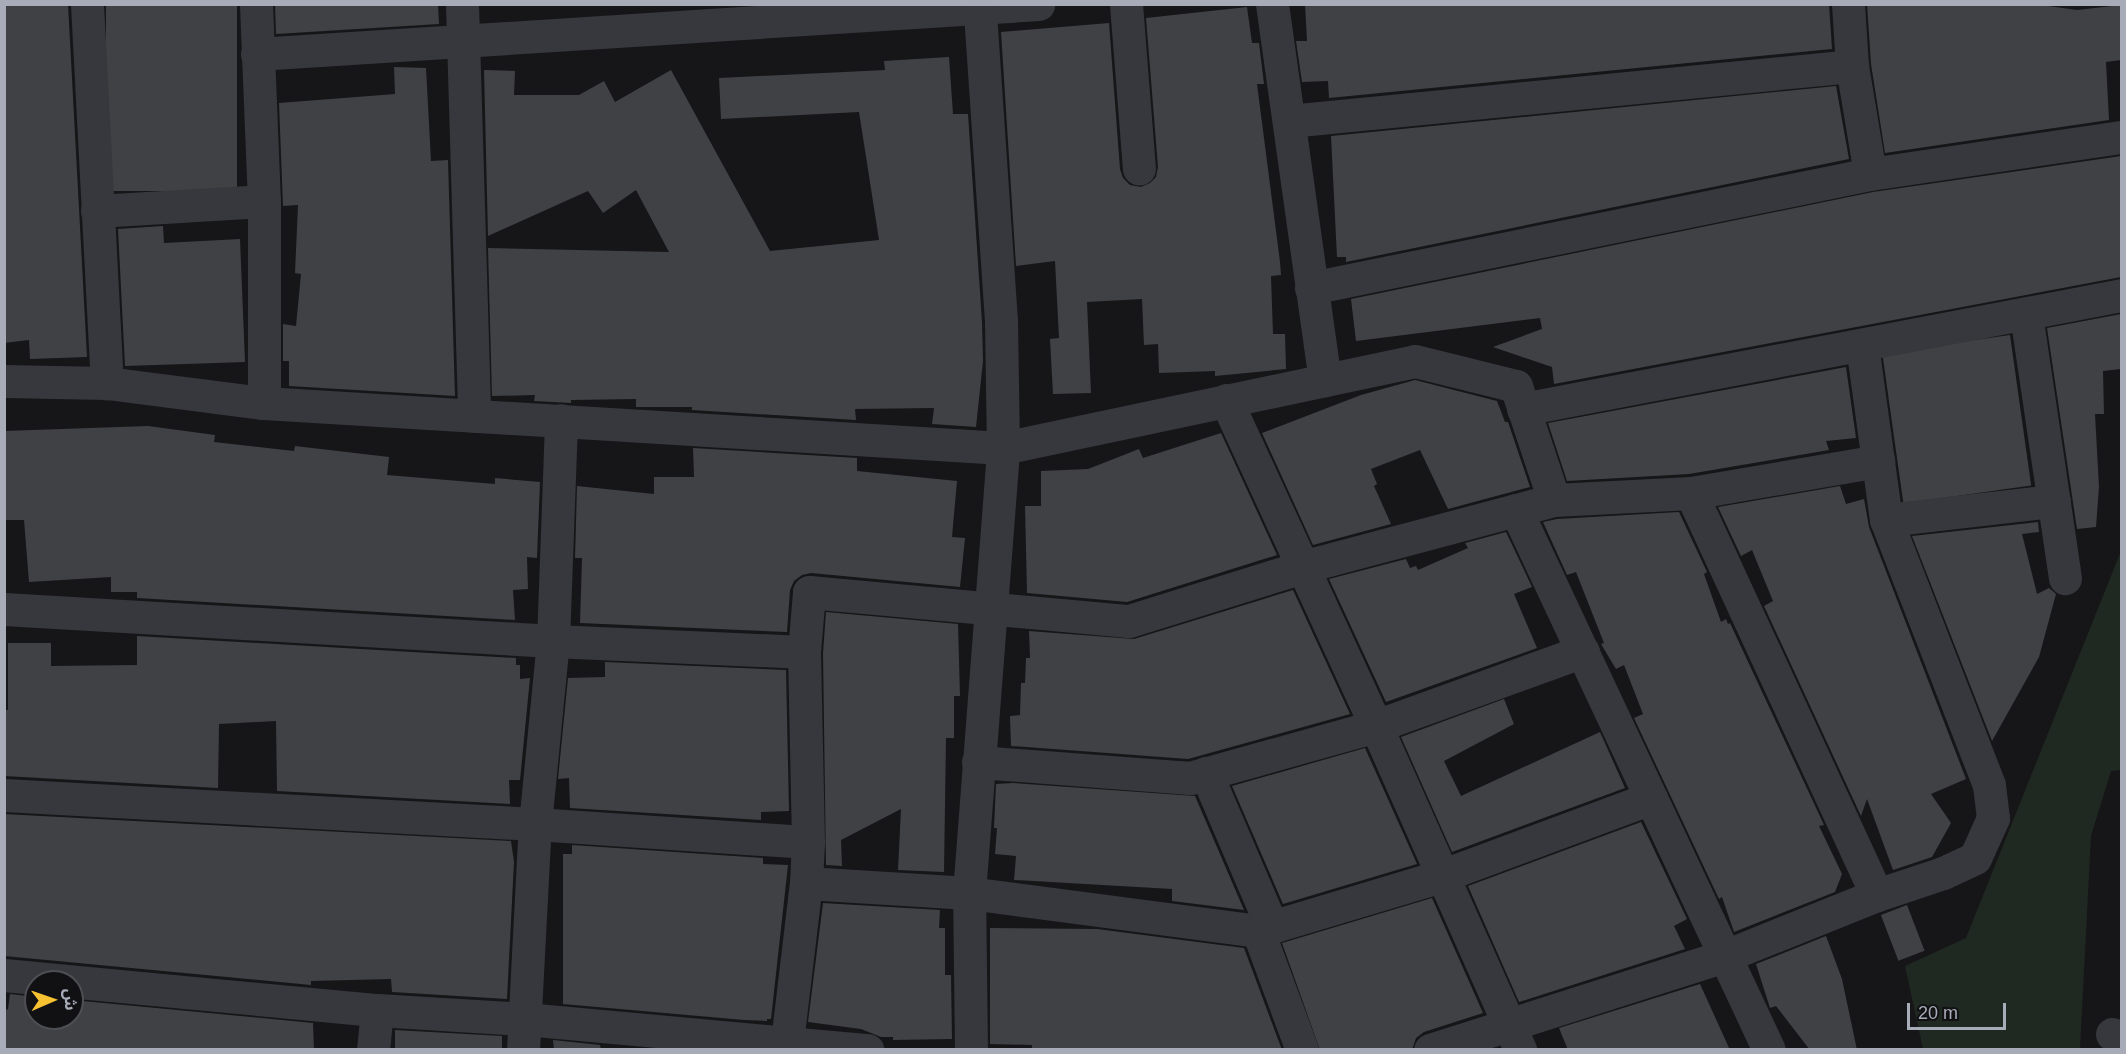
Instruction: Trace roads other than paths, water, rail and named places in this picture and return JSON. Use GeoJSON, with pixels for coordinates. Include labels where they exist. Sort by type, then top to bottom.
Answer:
{"type":"FeatureCollection","features":[{"type":"Feature","properties":{"kind":"street"},"geometry":{"type":"LineString","coordinates":[[87,4],[107,383]]}},
{"type":"Feature","properties":{"kind":"street"},"geometry":{"type":"LineString","coordinates":[[256,4],[264,201],[264,403]]}},
{"type":"Feature","properties":{"kind":"street"},"geometry":{"type":"LineString","coordinates":[[462,4],[474,416]]}},
{"type":"Feature","properties":{"kind":"street"},"geometry":{"type":"LineString","coordinates":[[257,54],[464,43],[651,18],[980,10],[1038,4]]}},
{"type":"Feature","properties":{"kind":"street"},"geometry":{"type":"LineString","coordinates":[[1126,4],[1139,168]]}},
{"type":"Feature","properties":{"kind":"street"},"geometry":{"type":"LineString","coordinates":[[1272,4],[1325,380]]}},
{"type":"Feature","properties":{"kind":"street"},"geometry":{"type":"LineString","coordinates":[[1848,4],[1852,66],[1870,174]]}},
{"type":"Feature","properties":{"kind":"street"},"geometry":{"type":"LineString","coordinates":[[971,1050],[969,893],[1003,448],[1001,321],[980,10]]}},
{"type":"Feature","properties":{"kind":"street"},"geometry":{"type":"LineString","coordinates":[[1288,121],[1852,66]]}},
{"type":"Feature","properties":{"kind":"street"},"geometry":{"type":"LineString","coordinates":[[1311,288],[1870,174],[2121,137]]}},
{"type":"Feature","properties":{"kind":"street"},"geometry":{"type":"LineString","coordinates":[[97,211],[264,201]]}},
{"type":"Feature","properties":{"kind":"street"},"geometry":{"type":"LineString","coordinates":[[1523,409],[2121,296]]}},
{"type":"Feature","properties":{"kind":"street"},"geometry":{"type":"LineString","coordinates":[[2026,314],[2065,578]]}},
{"type":"Feature","properties":{"kind":"street"},"geometry":{"type":"LineString","coordinates":[[1430,1050],[1514,1037],[1877,895],[1943,873],[1975,858],[1993,818],[1989,785],[1886,520],[1862,345]]}},
{"type":"Feature","properties":{"kind":"street"},"geometry":{"type":"LineString","coordinates":[[4,381],[107,383],[264,403],[1003,448],[1415,361],[1516,386],[1554,500]]}},
{"type":"Feature","properties":{"kind":"street"},"geometry":{"type":"LineString","coordinates":[[1226,400],[1376,726],[1514,1037]]}},
{"type":"Feature","properties":{"kind":"street"},"geometry":{"type":"LineString","coordinates":[[524,1034],[535,824],[553,641],[561,420]]}},
{"type":"Feature","properties":{"kind":"street"},"geometry":{"type":"LineString","coordinates":[[787,1046],[806,883],[808,842],[804,652],[809,592],[1129,621],[1302,567],[1554,500],[1691,493],[1878,461]]}},
{"type":"Feature","properties":{"kind":"street"},"geometry":{"type":"LineString","coordinates":[[1691,493],[1877,895]]}},
{"type":"Feature","properties":{"kind":"street"},"geometry":{"type":"LineString","coordinates":[[1886,520],[2054,501]]}},
{"type":"Feature","properties":{"kind":"street"},"geometry":{"type":"LineString","coordinates":[[1516,510],[1769,1050]]}},
{"type":"Feature","properties":{"kind":"street"},"geometry":{"type":"LineString","coordinates":[[4,609],[553,641],[804,652]]}},
{"type":"Feature","properties":{"kind":"street"},"geometry":{"type":"LineString","coordinates":[[978,762],[1190,778],[1376,726],[1582,651]]}},
{"type":"Feature","properties":{"kind":"street"},"geometry":{"type":"LineString","coordinates":[[1206,773],[1265,929],[1302,1050]]}},
{"type":"Feature","properties":{"kind":"street"},"geometry":{"type":"LineString","coordinates":[[4,795],[535,824],[808,842]]}},
{"type":"Feature","properties":{"kind":"street"},"geometry":{"type":"LineString","coordinates":[[806,883],[969,893],[1265,929],[1441,876],[1651,798]]}},
{"type":"Feature","properties":{"kind":"street"},"geometry":{"type":"LineString","coordinates":[[4,975],[377,1011],[524,1034],[868,1050]]}},
{"type":"Feature","properties":{"kind":"street"},"geometry":{"type":"LineString","coordinates":[[373,1050],[377,1011]]}}]}
